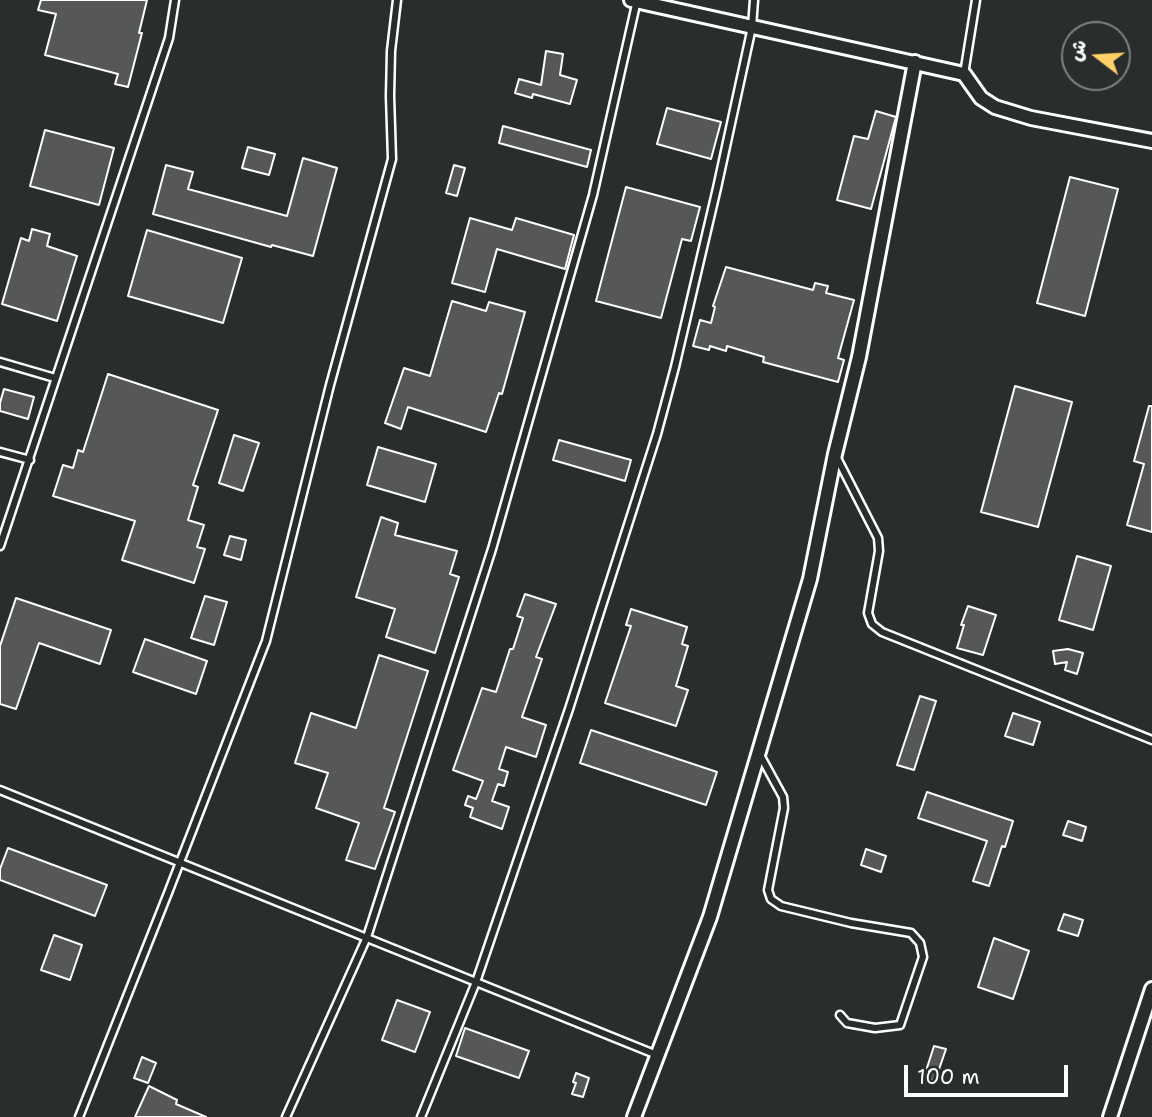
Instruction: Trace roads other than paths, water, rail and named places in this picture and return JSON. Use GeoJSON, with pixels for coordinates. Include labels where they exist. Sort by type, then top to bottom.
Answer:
{"type":"FeatureCollection","features":[{"type":"Feature","properties":{"kind":"street"},"geometry":{"type":"LineString","coordinates":[[635,0],[964,74],[981,99],[995,107],[1031,118],[1152,141]]}},
{"type":"Feature","properties":{"kind":"street"},"geometry":{"type":"LineString","coordinates":[[635,1116],[710,917],[810,579],[835,454],[859,357],[915,62]]}},
{"type":"Feature","properties":{"kind":"street"},"geometry":{"type":"LineString","coordinates":[[1110,1117],[1152,989]]}},
{"type":"Feature","properties":{"kind":"lane"},"geometry":{"type":"LineString","coordinates":[[0,546],[169,38],[176,0]]}},
{"type":"Feature","properties":{"kind":"lane"},"geometry":{"type":"LineString","coordinates":[[79,1117],[265,641],[330,384],[392,159],[391,51],[397,0]]}},
{"type":"Feature","properties":{"kind":"lane"},"geometry":{"type":"LineString","coordinates":[[286,1117],[367,937],[492,549],[593,195],[635,0]]}},
{"type":"Feature","properties":{"kind":"lane"},"geometry":{"type":"LineString","coordinates":[[421,1117],[477,982],[569,709],[657,434],[690,303],[752,27],[754,0]]}},
{"type":"Feature","properties":{"kind":"lane"},"geometry":{"type":"LineString","coordinates":[[964,74],[976,0]]}},
{"type":"Feature","properties":{"kind":"lane"},"geometry":{"type":"LineString","coordinates":[[0,362],[55,378]]}},
{"type":"Feature","properties":{"kind":"lane"},"geometry":{"type":"LineString","coordinates":[[0,452],[30,460]]}},
{"type":"Feature","properties":{"kind":"lane"},"geometry":{"type":"LineString","coordinates":[[835,454],[878,538],[879,551],[868,613],[872,624],[882,632],[1152,740]]}},
{"type":"Feature","properties":{"kind":"lane"},"geometry":{"type":"LineString","coordinates":[[759,753],[783,797],[784,808],[768,890],[771,899],[781,906],[804,912],[911,933],[920,943],[923,957],[900,1024],[875,1028],[848,1023],[840,1015]]}},
{"type":"Feature","properties":{"kind":"lane"},"geometry":{"type":"LineString","coordinates":[[0,790],[658,1055]]}}]}
